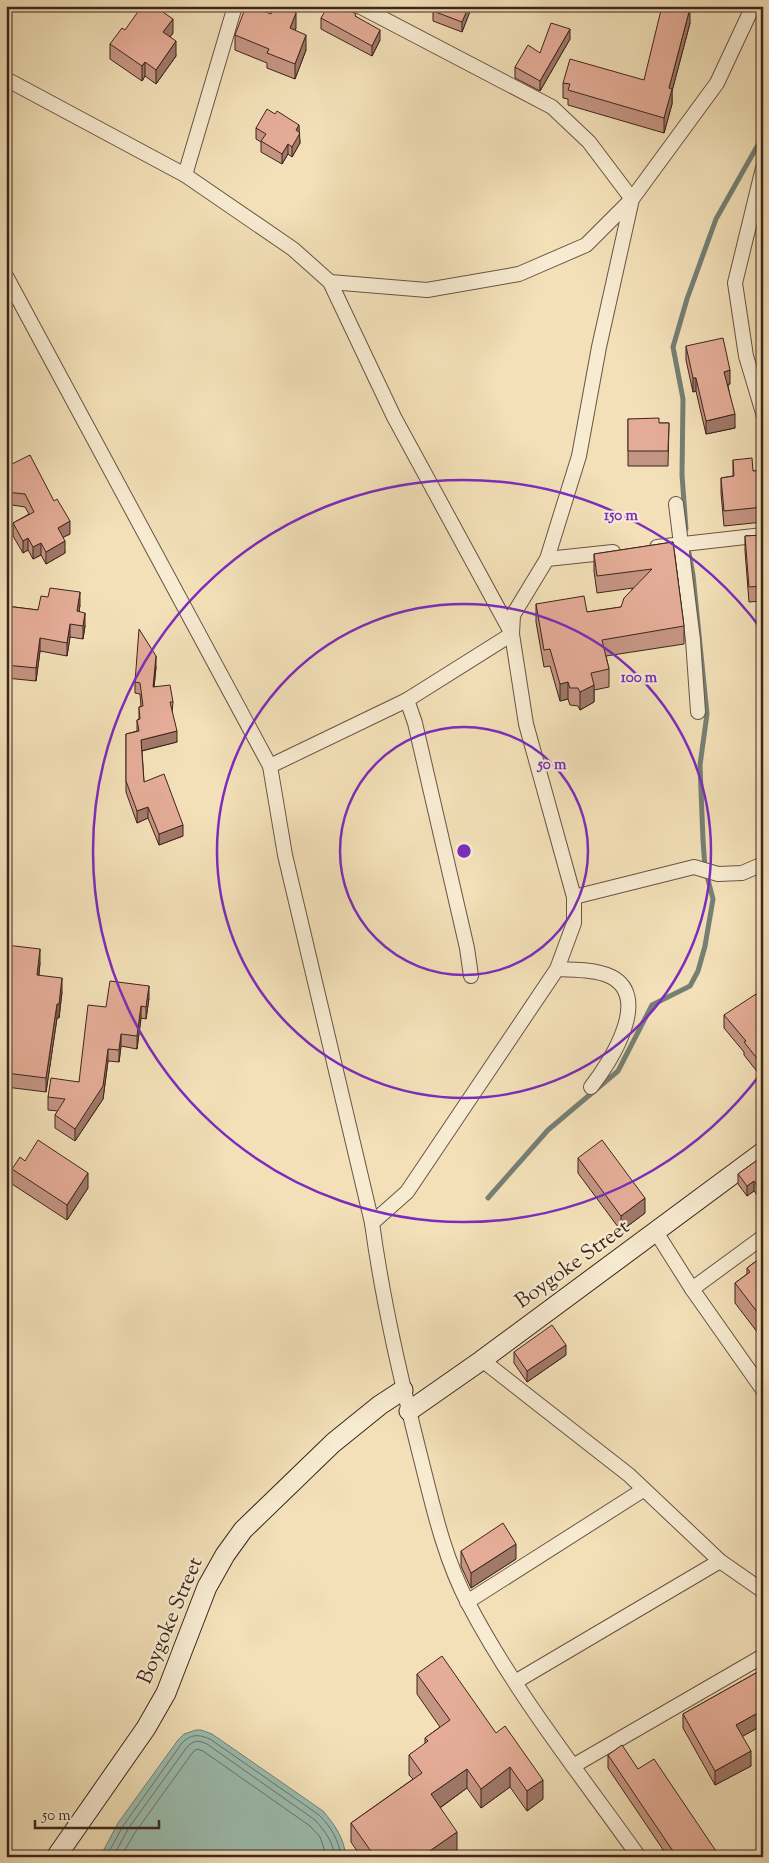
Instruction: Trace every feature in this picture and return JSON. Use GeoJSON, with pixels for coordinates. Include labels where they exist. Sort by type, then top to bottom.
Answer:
{"type":"FeatureCollection","features":[{"type":"Feature","properties":{"kind":"street"},"geometry":{"type":"LineString","coordinates":[[184,175],[235,6]]}},
{"type":"Feature","properties":{"kind":"street"},"geometry":{"type":"LineString","coordinates":[[359,6],[552,107],[589,142],[632,199],[599,347],[579,456],[547,560],[513,615],[512,634],[526,724],[574,896],[574,923],[558,969],[407,1192],[372,1223]]}},
{"type":"Feature","properties":{"kind":"street"},"geometry":{"type":"LineString","coordinates":[[330,282],[427,290],[519,274],[586,245],[632,199],[717,83],[753,6]]}},
{"type":"Feature","properties":{"kind":"street"},"geometry":{"type":"LineString","coordinates":[[6,79],[184,175],[292,249],[330,282],[394,417],[512,634]]}},
{"type":"Feature","properties":{"kind":"street"},"geometry":{"type":"LineString","coordinates":[[763,168],[735,283],[746,356],[763,413]]}},
{"type":"Feature","properties":{"kind":"street"},"geometry":{"type":"LineString","coordinates":[[6,276],[270,766],[285,855],[372,1223],[380,1279],[403,1390],[444,1546],[467,1602],[515,1682],[639,1857]]}},
{"type":"Feature","properties":{"kind":"street"},"geometry":{"type":"LineString","coordinates":[[676,504],[693,640],[698,712]]}},
{"type":"Feature","properties":{"kind":"street"},"geometry":{"type":"LineString","coordinates":[[642,548],[763,535]]}},
{"type":"Feature","properties":{"kind":"street"},"geometry":{"type":"LineString","coordinates":[[547,560],[623,551]]}},
{"type":"Feature","properties":{"kind":"street"},"geometry":{"type":"LineString","coordinates":[[270,766],[407,700],[512,634]]}},
{"type":"Feature","properties":{"kind":"street"},"geometry":{"type":"LineString","coordinates":[[407,700],[416,724],[467,948],[471,976]]}},
{"type":"Feature","properties":{"kind":"street"},"geometry":{"type":"LineString","coordinates":[[574,896],[694,866],[718,874],[742,873],[763,864]]}},
{"type":"Feature","properties":{"kind":"street"},"geometry":{"type":"LineString","coordinates":[[558,969],[607,975],[618,982],[625,991],[628,1009],[623,1036],[606,1068],[591,1087]]}},
{"type":"Feature","properties":{"kind":"street","name":"Boygoke Street"},"geometry":{"type":"LineString","coordinates":[[408,1411],[482,1360],[763,1152]]}},
{"type":"Feature","properties":{"kind":"street"},"geometry":{"type":"LineString","coordinates":[[656,1232],[692,1289],[763,1390]]}},
{"type":"Feature","properties":{"kind":"street"},"geometry":{"type":"LineString","coordinates":[[692,1289],[763,1237]]}},
{"type":"Feature","properties":{"kind":"street"},"geometry":{"type":"LineString","coordinates":[[482,1360],[628,1475],[720,1561],[763,1591]]}},
{"type":"Feature","properties":{"kind":"street","name":"Boygoke Street"},"geometry":{"type":"LineString","coordinates":[[56,1857],[146,1728],[166,1693],[207,1587],[225,1555],[243,1530],[334,1443],[380,1405],[403,1390]]}},
{"type":"Feature","properties":{"kind":"street"},"geometry":{"type":"LineString","coordinates":[[467,1602],[643,1490]]}},
{"type":"Feature","properties":{"kind":"street"},"geometry":{"type":"LineString","coordinates":[[515,1682],[720,1561]]}},
{"type":"Feature","properties":{"kind":"street"},"geometry":{"type":"LineString","coordinates":[[573,1766],[763,1656]]}},
{"type":"Feature","properties":{"kind":"water"},"geometry":{"type":"Polygon","coordinates":[[[196,1730],[212,1734],[323,1811],[338,1832],[346,1857],[100,1857],[118,1823],[178,1740],[184,1734],[196,1730]]]}},
{"type":"Feature","properties":{"kind":"building"},"geometry":{"type":"Polygon","coordinates":[[[142,6],[154,6],[173,19],[163,32],[176,41],[156,70],[145,62],[142,66],[110,44],[122,28],[125,30],[142,6]]]}},
{"type":"Feature","properties":{"kind":"building"},"geometry":{"type":"Polygon","coordinates":[[[246,6],[252,6],[271,14],[274,6],[280,6],[296,13],[290,28],[306,35],[295,64],[267,53],[269,49],[235,35],[246,6]]]}},
{"type":"Feature","properties":{"kind":"building"},"geometry":{"type":"Polygon","coordinates":[[[328,6],[341,6],[380,30],[372,46],[321,18],[328,6]]]}},
{"type":"Feature","properties":{"kind":"building"},"geometry":{"type":"Polygon","coordinates":[[[435,6],[469,6],[462,22],[433,11],[435,6]]]}},
{"type":"Feature","properties":{"kind":"building"},"geometry":{"type":"Polygon","coordinates":[[[662,6],[684,6],[690,8],[669,88],[672,89],[664,118],[568,90],[570,84],[563,83],[570,59],[644,80],[662,6]]]}},
{"type":"Feature","properties":{"kind":"building"},"geometry":{"type":"Polygon","coordinates":[[[551,23],[570,29],[540,81],[515,67],[528,45],[540,53],[551,23]]]}},
{"type":"Feature","properties":{"kind":"building"},"geometry":{"type":"Polygon","coordinates":[[[267,109],[275,114],[277,111],[299,125],[296,130],[300,133],[292,147],[288,144],[282,154],[261,141],[266,134],[256,128],[267,109]]]}},
{"type":"Feature","properties":{"kind":"building"},"geometry":{"type":"Polygon","coordinates":[[[723,338],[730,370],[724,372],[735,414],[706,421],[686,346],[723,338]]]}},
{"type":"Feature","properties":{"kind":"building"},"geometry":{"type":"Polygon","coordinates":[[[659,418],[659,423],[669,423],[668,451],[628,451],[628,419],[659,418]]]}},
{"type":"Feature","properties":{"kind":"building"},"geometry":{"type":"Polygon","coordinates":[[[30,455],[54,501],[57,499],[70,521],[58,528],[65,541],[46,552],[41,543],[33,547],[28,538],[23,541],[13,523],[34,512],[25,494],[6,492],[6,467],[30,455]]]}},
{"type":"Feature","properties":{"kind":"building"},"geometry":{"type":"Polygon","coordinates":[[[752,458],[753,471],[763,470],[763,507],[724,511],[721,478],[734,476],[733,460],[752,458]]]}},
{"type":"Feature","properties":{"kind":"building"},"geometry":{"type":"Polygon","coordinates":[[[763,535],[763,586],[749,587],[745,536],[763,535]]]}},
{"type":"Feature","properties":{"kind":"building"},"geometry":{"type":"Polygon","coordinates":[[[673,542],[684,626],[602,640],[609,669],[591,673],[594,685],[580,692],[578,688],[570,688],[568,682],[560,684],[550,649],[544,650],[536,604],[584,596],[587,612],[621,607],[624,598],[652,569],[597,576],[594,554],[673,542]]]}},
{"type":"Feature","properties":{"kind":"building"},"geometry":{"type":"Polygon","coordinates":[[[50,588],[80,592],[77,611],[85,613],[83,626],[70,624],[67,643],[40,638],[36,668],[6,665],[6,606],[38,610],[41,596],[48,597],[50,588]]]}},
{"type":"Feature","properties":{"kind":"building"},"geometry":{"type":"Polygon","coordinates":[[[139,629],[156,656],[153,687],[170,685],[173,702],[170,702],[177,731],[141,740],[144,782],[164,774],[183,825],[159,834],[148,807],[137,811],[126,781],[126,734],[139,731],[137,720],[140,719],[139,707],[143,706],[140,683],[135,682],[139,629]]]}},
{"type":"Feature","properties":{"kind":"building"},"geometry":{"type":"Polygon","coordinates":[[[6,945],[40,949],[37,975],[62,978],[46,1078],[6,1073],[6,945]]]}},
{"type":"Feature","properties":{"kind":"building"},"geometry":{"type":"Polygon","coordinates":[[[110,981],[149,986],[146,1007],[141,1006],[137,1036],[121,1034],[119,1050],[108,1049],[103,1086],[75,1129],[55,1115],[65,1099],[48,1097],[51,1078],[79,1082],[88,1005],[106,1007],[110,981]]]}},
{"type":"Feature","properties":{"kind":"building"},"geometry":{"type":"Polygon","coordinates":[[[756,994],[763,1002],[763,1019],[761,1020],[763,1022],[763,1066],[744,1042],[746,1041],[724,1015],[756,994]]]}},
{"type":"Feature","properties":{"kind":"building"},"geometry":{"type":"Polygon","coordinates":[[[38,1140],[88,1173],[67,1205],[12,1169],[20,1157],[25,1161],[38,1140]]]}},
{"type":"Feature","properties":{"kind":"building"},"geometry":{"type":"Polygon","coordinates":[[[602,1140],[645,1198],[621,1216],[578,1158],[602,1140]]]}},
{"type":"Feature","properties":{"kind":"building"},"geometry":{"type":"Polygon","coordinates":[[[763,1156],[763,1182],[758,1186],[754,1181],[747,1186],[738,1174],[763,1156]]]}},
{"type":"Feature","properties":{"kind":"building"},"geometry":{"type":"Polygon","coordinates":[[[763,1256],[763,1310],[758,1313],[735,1283],[750,1272],[747,1268],[763,1256]]]}},
{"type":"Feature","properties":{"kind":"building"},"geometry":{"type":"Polygon","coordinates":[[[552,1325],[566,1345],[527,1371],[514,1352],[552,1325]]]}},
{"type":"Feature","properties":{"kind":"building"},"geometry":{"type":"Polygon","coordinates":[[[503,1523],[516,1544],[471,1573],[461,1551],[503,1523]]]}},
{"type":"Feature","properties":{"kind":"building"},"geometry":{"type":"Polygon","coordinates":[[[442,1656],[496,1733],[505,1726],[543,1780],[527,1791],[510,1767],[481,1789],[467,1769],[431,1794],[457,1832],[421,1857],[375,1857],[351,1823],[422,1773],[409,1755],[428,1741],[425,1738],[450,1720],[417,1674],[442,1656]]]}},
{"type":"Feature","properties":{"kind":"building"},"geometry":{"type":"Polygon","coordinates":[[[763,1669],[763,1710],[736,1725],[751,1751],[715,1771],[683,1714],[763,1669]]]}},
{"type":"Feature","properties":{"kind":"building"},"geometry":{"type":"Polygon","coordinates":[[[622,1745],[638,1769],[654,1759],[720,1857],[677,1857],[608,1755],[622,1745]]]}},
{"type":"Feature","properties":{"kind":"waterway"},"geometry":{"type":"LineString","coordinates":[[686,529],[682,475],[683,399],[673,347],[687,299],[716,219],[763,136]]}},
{"type":"Feature","properties":{"kind":"waterway"},"geometry":{"type":"LineString","coordinates":[[488,1198],[548,1130],[618,1071],[652,1005],[690,986],[698,971],[705,946],[713,899],[705,868],[700,765],[707,714],[693,575],[689,553]]}}]}
